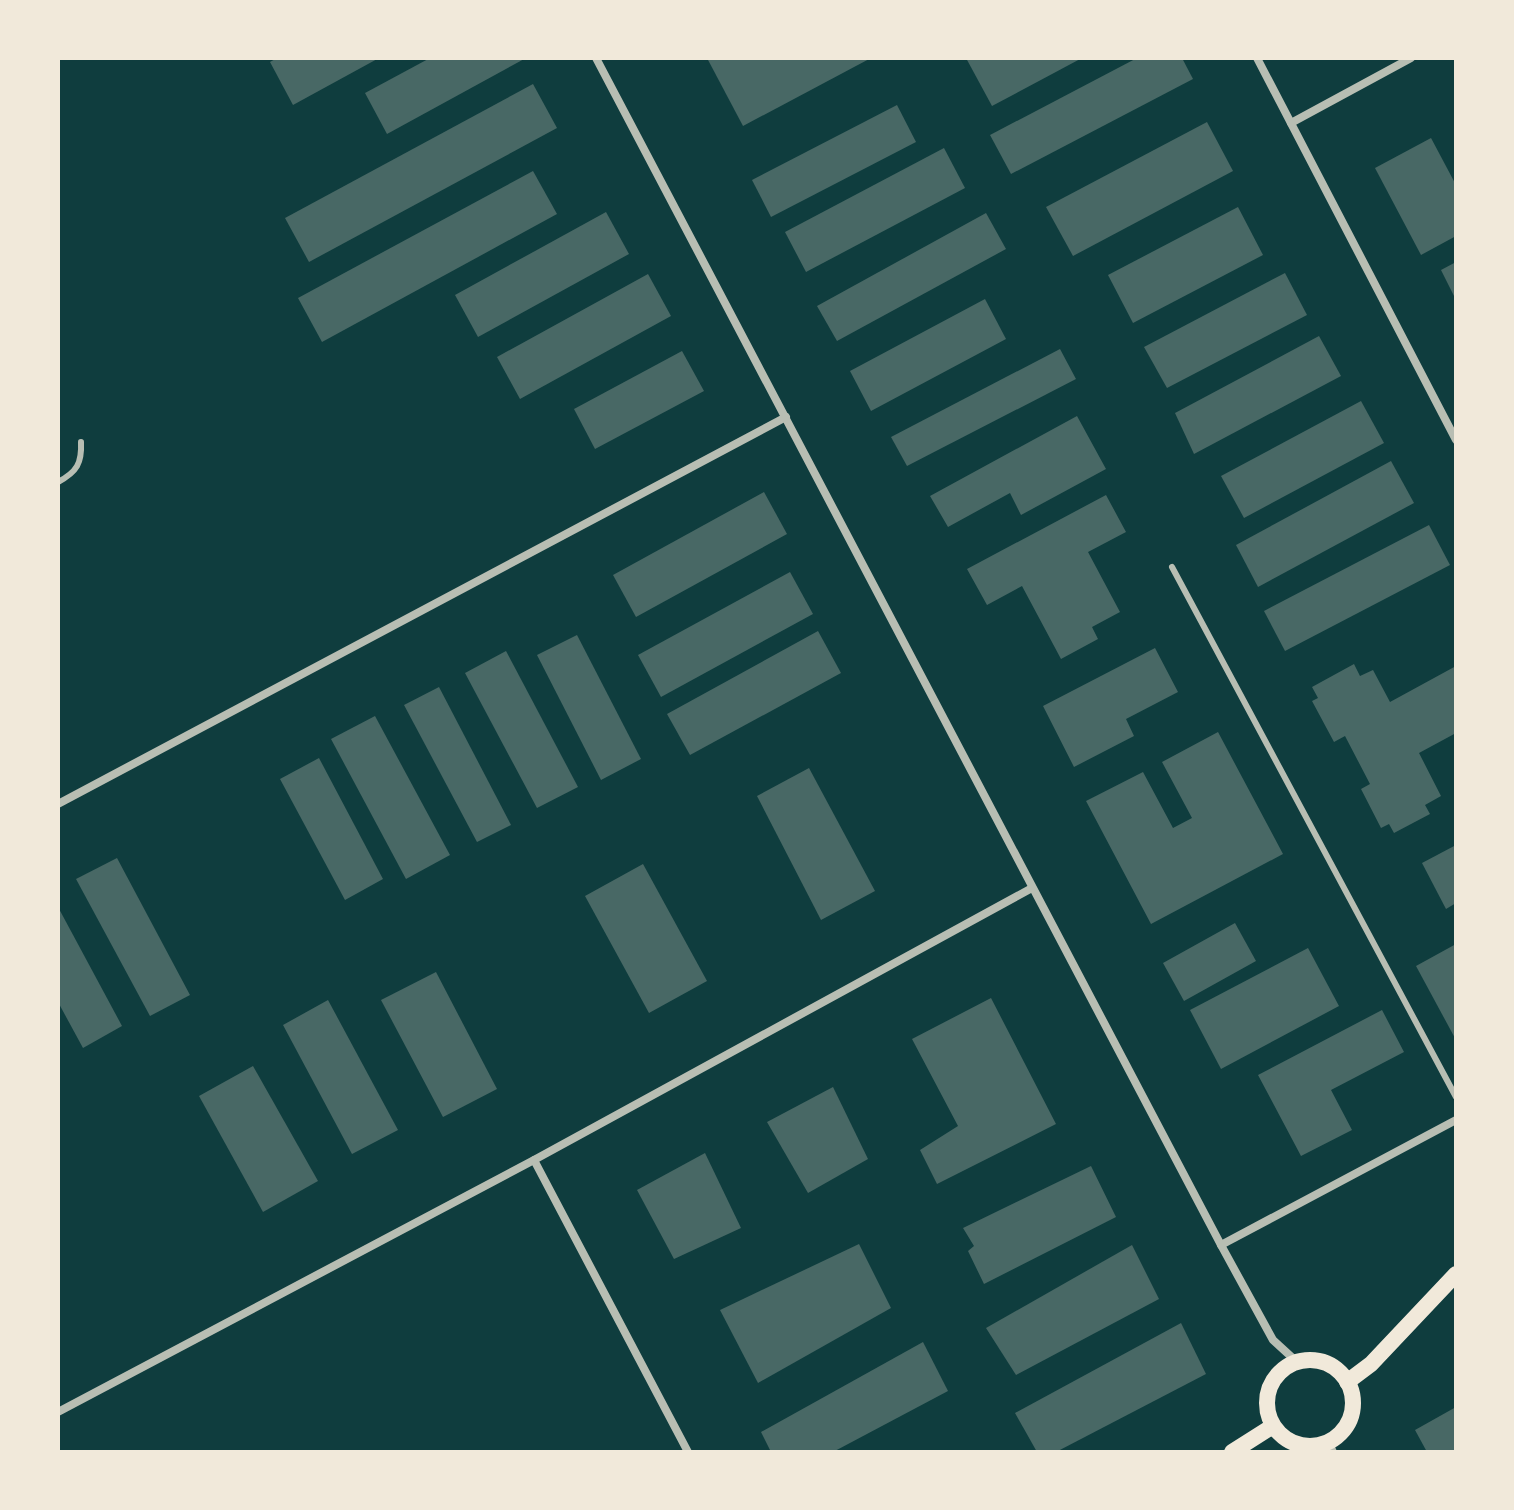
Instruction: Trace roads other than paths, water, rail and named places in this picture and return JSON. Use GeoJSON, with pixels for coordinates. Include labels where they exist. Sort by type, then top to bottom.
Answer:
{"type":"FeatureCollection","features":[{"type":"Feature","properties":{"kind":"main road"},"geometry":{"type":"LineString","coordinates":[[1347,1382],[1371,1364],[1456,1274]]}},
{"type":"Feature","properties":{"kind":"main road"},"geometry":{"type":"LineString","coordinates":[[1320,1361],[1340,1373],[1352,1393],[1347,1427],[1331,1447],[1291,1443],[1273,1426],[1266,1401],[1269,1388],[1276,1377],[1297,1362],[1320,1361]]}},
{"type":"Feature","properties":{"kind":"main road"},"geometry":{"type":"LineString","coordinates":[[1232,1452],[1273,1426]]}},
{"type":"Feature","properties":{"kind":"street"},"geometry":{"type":"LineString","coordinates":[[596,58],[1221,1245],[1273,1340],[1297,1362]]}},
{"type":"Feature","properties":{"kind":"street"},"geometry":{"type":"LineString","coordinates":[[1257,58],[1456,440]]}},
{"type":"Feature","properties":{"kind":"street"},"geometry":{"type":"LineString","coordinates":[[1291,123],[1411,58]]}},
{"type":"Feature","properties":{"kind":"street"},"geometry":{"type":"LineString","coordinates":[[58,804],[786,417]]}},
{"type":"Feature","properties":{"kind":"street"},"geometry":{"type":"LineString","coordinates":[[58,1412],[534,1160],[1032,888]]}},
{"type":"Feature","properties":{"kind":"street"},"geometry":{"type":"LineString","coordinates":[[1221,1245],[1456,1120]]}},
{"type":"Feature","properties":{"kind":"street"},"geometry":{"type":"LineString","coordinates":[[534,1160],[688,1452]]}},
{"type":"Feature","properties":{"kind":"lane"},"geometry":{"type":"LineString","coordinates":[[58,482],[74,474],[82,459],[81,442]]}},
{"type":"Feature","properties":{"kind":"lane"},"geometry":{"type":"LineString","coordinates":[[1172,567],[1456,1097]]}}]}
